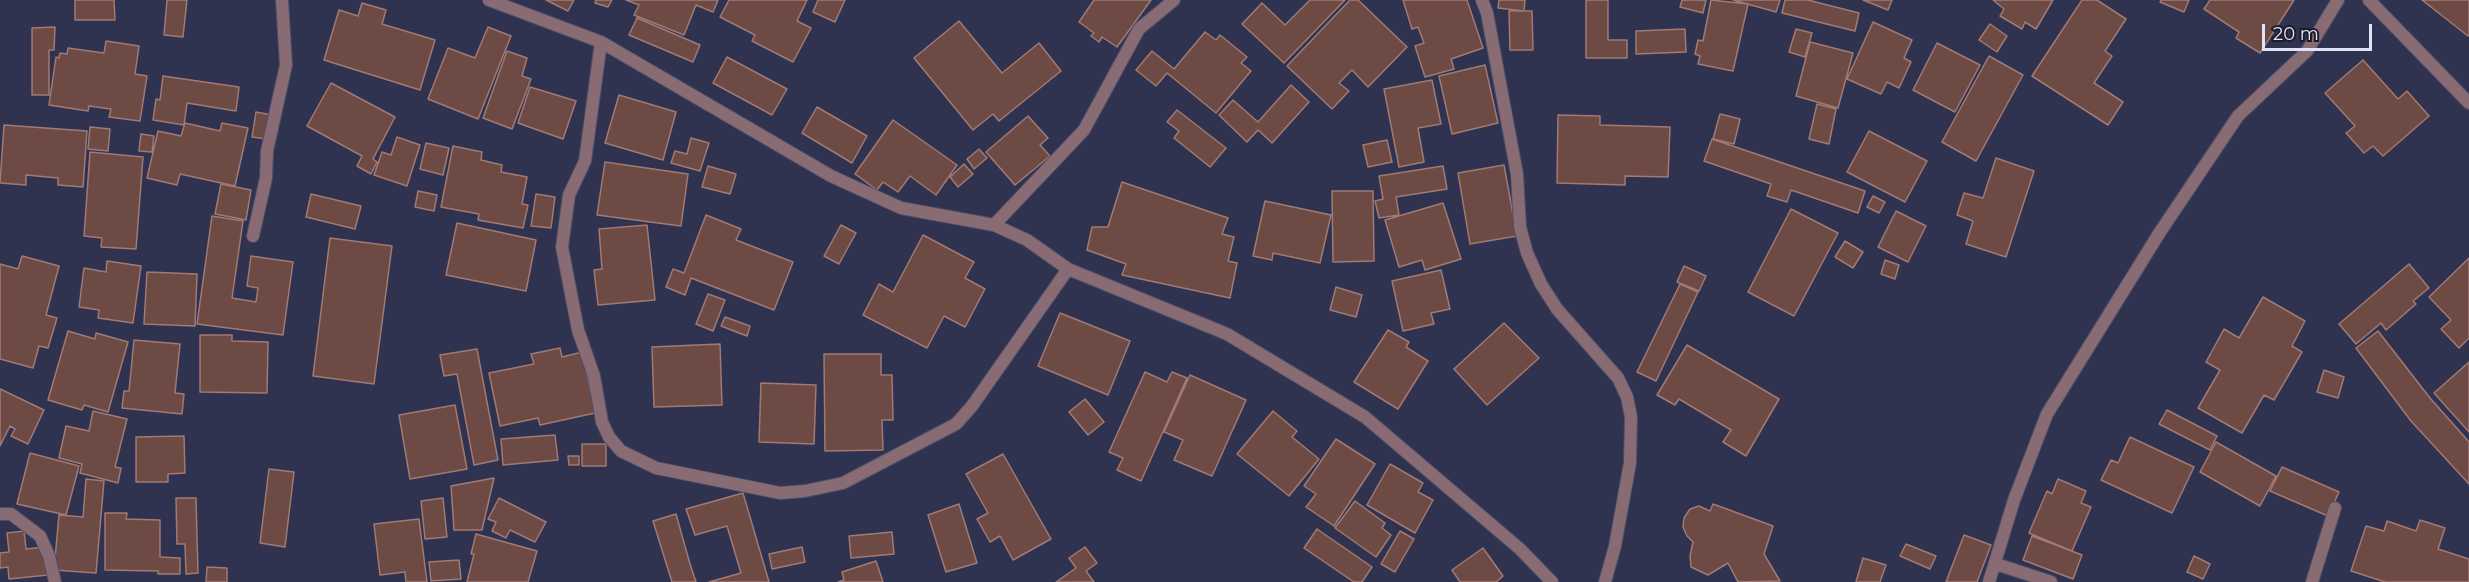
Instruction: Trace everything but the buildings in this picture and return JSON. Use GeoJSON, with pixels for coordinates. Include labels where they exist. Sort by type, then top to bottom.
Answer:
{"type":"FeatureCollection","features":[{"type":"Feature","properties":{"kind":"street"},"geometry":{"type":"LineString","coordinates":[[254,236],[266,178],[267,151],[286,65],[282,0]]}},
{"type":"Feature","properties":{"kind":"street"},"geometry":{"type":"LineString","coordinates":[[489,0],[602,42],[831,176],[901,208],[994,225],[1027,240],[1068,269],[1227,334],[1365,417],[1520,549],[1552,582]]}},
{"type":"Feature","properties":{"kind":"street"},"geometry":{"type":"LineString","coordinates":[[994,225],[1084,130],[1139,29],[1174,0]]}},
{"type":"Feature","properties":{"kind":"street"},"geometry":{"type":"LineString","coordinates":[[1482,0],[1487,13],[1515,163],[1520,227],[1527,253],[1541,284],[1557,309],[1618,378],[1627,397],[1631,417],[1630,463],[1615,546],[1605,582]]}},
{"type":"Feature","properties":{"kind":"street"},"geometry":{"type":"LineString","coordinates":[[1989,582],[2014,500],[2047,414],[2160,232],[2238,116],[2307,51],[2338,0]]}},
{"type":"Feature","properties":{"kind":"street"},"geometry":{"type":"LineString","coordinates":[[2369,0],[2469,103]]}},
{"type":"Feature","properties":{"kind":"street"},"geometry":{"type":"LineString","coordinates":[[602,42],[585,161],[569,195],[562,247],[578,330],[594,376],[602,422],[609,437],[621,451],[656,468],[780,493],[805,491],[843,483],[956,424],[972,406],[1068,269]]}},
{"type":"Feature","properties":{"kind":"street"},"geometry":{"type":"LineString","coordinates":[[2312,582],[2334,508]]}},
{"type":"Feature","properties":{"kind":"street"},"geometry":{"type":"LineString","coordinates":[[0,514],[11,514],[40,536],[49,556],[56,582]]}},
{"type":"Feature","properties":{"kind":"street"},"geometry":{"type":"LineString","coordinates":[[1996,564],[2051,582]]}}]}
